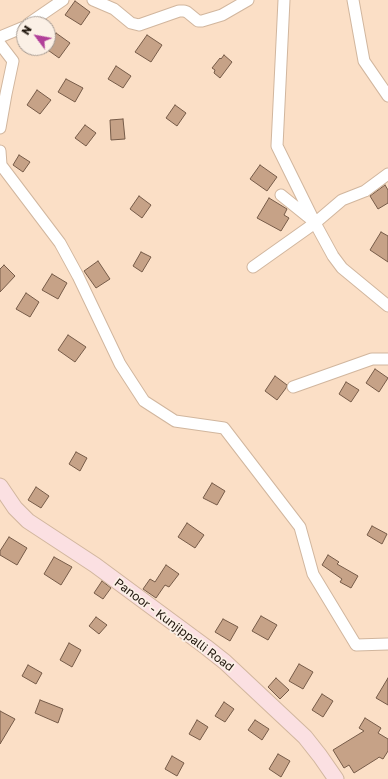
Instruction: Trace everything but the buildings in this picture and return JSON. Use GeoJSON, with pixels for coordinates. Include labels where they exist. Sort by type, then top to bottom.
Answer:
{"type":"FeatureCollection","features":[{"type":"Feature","properties":{"kind":"main road","name":"Panoor - Kunjippalli Road"},"geometry":{"type":"LineString","coordinates":[[0,486],[15,508],[28,521],[95,565],[225,662],[305,737],[336,779]]}},
{"type":"Feature","properties":{"kind":"street"},"geometry":{"type":"LineString","coordinates":[[40,16],[63,0]]}},
{"type":"Feature","properties":{"kind":"street"},"geometry":{"type":"LineString","coordinates":[[93,0],[114,9],[131,23],[139,25],[179,11],[187,12],[198,21],[202,21],[222,15],[248,0]]}},
{"type":"Feature","properties":{"kind":"street"},"geometry":{"type":"LineString","coordinates":[[284,0],[277,146],[333,256],[342,268],[388,306]]}},
{"type":"Feature","properties":{"kind":"street"},"geometry":{"type":"LineString","coordinates":[[353,0],[364,61],[388,96]]}},
{"type":"Feature","properties":{"kind":"street"},"geometry":{"type":"LineString","coordinates":[[0,37],[16,30]]}},
{"type":"Feature","properties":{"kind":"street"},"geometry":{"type":"LineString","coordinates":[[0,44],[13,61],[0,128]]}},
{"type":"Feature","properties":{"kind":"street"},"geometry":{"type":"LineString","coordinates":[[0,151],[2,165],[60,243],[78,276],[120,364],[144,401],[175,421],[224,428],[300,527],[313,574],[356,645],[388,644]]}},
{"type":"Feature","properties":{"kind":"street"},"geometry":{"type":"LineString","coordinates":[[253,268],[315,223],[342,200],[365,191],[388,174]]}},
{"type":"Feature","properties":{"kind":"street"},"geometry":{"type":"LineString","coordinates":[[281,195],[315,223]]}},
{"type":"Feature","properties":{"kind":"street"},"geometry":{"type":"LineString","coordinates":[[293,387],[372,359],[388,359]]}}]}
